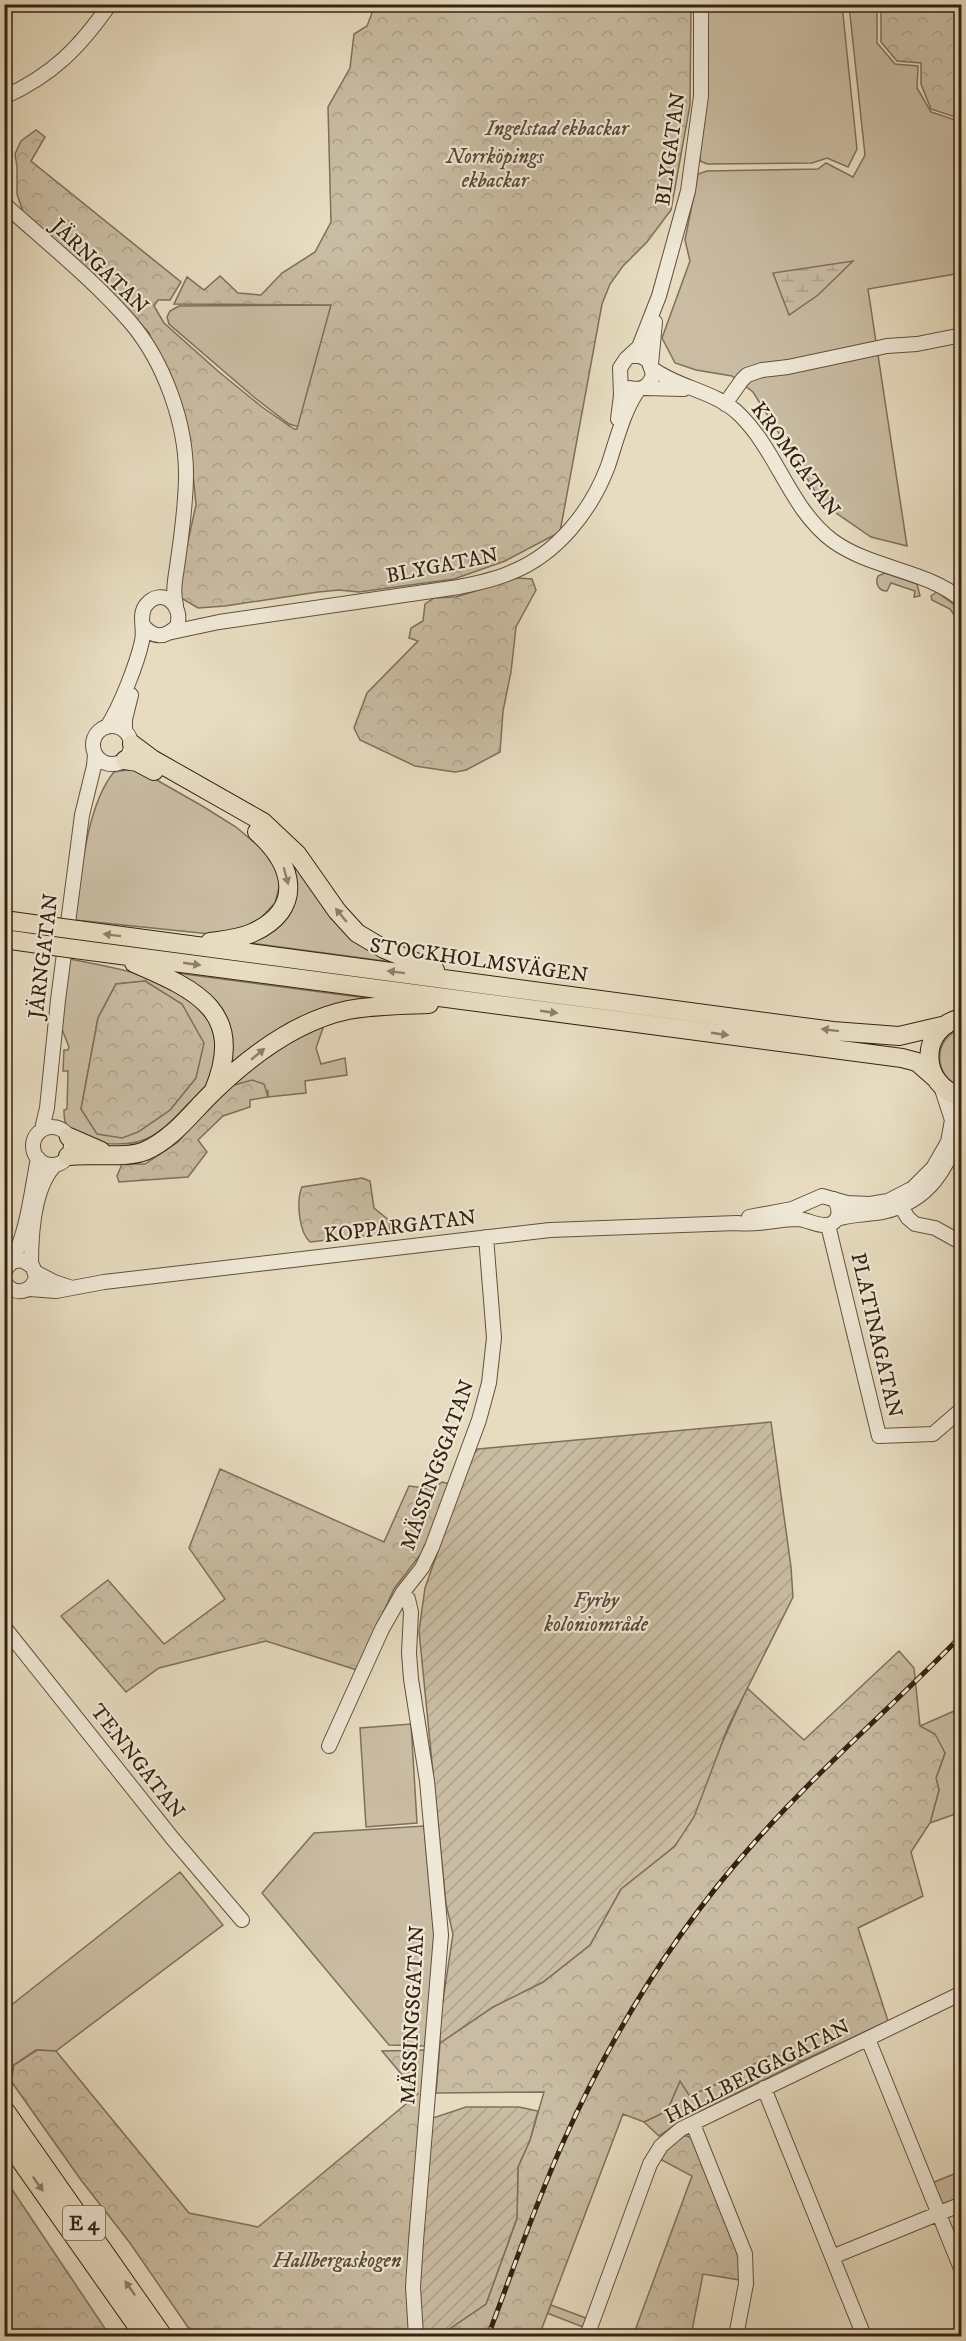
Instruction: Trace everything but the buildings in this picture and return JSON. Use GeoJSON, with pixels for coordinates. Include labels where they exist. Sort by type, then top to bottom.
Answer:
{"type":"FeatureCollection","features":[{"type":"Feature","properties":{"kind":"highway"},"geometry":{"type":"LineString","coordinates":[[123,750],[141,764],[253,829],[277,852],[286,872],[289,887],[288,898],[284,907],[267,924],[252,933],[234,939],[188,944]]}},
{"type":"Feature","properties":{"kind":"highway"},"geometry":{"type":"LineString","coordinates":[[123,750],[152,759],[263,822],[297,854],[337,912],[368,941],[465,981]]}},
{"type":"Feature","properties":{"kind":"highway","name":"STOCKHOLMSVÄGEN"},"geometry":{"type":"LineString","coordinates":[[4,920],[878,1035],[913,1034],[957,1018]]}},
{"type":"Feature","properties":{"kind":"highway","name":"STOCKHOLMSVÄGEN"},"geometry":{"type":"LineString","coordinates":[[4,939],[903,1058],[918,1062],[937,1082],[962,1097]]}},
{"type":"Feature","properties":{"kind":"highway"},"geometry":{"type":"LineString","coordinates":[[113,954],[186,988],[204,1001],[212,1011],[222,1030],[225,1053],[222,1070],[213,1092]]}},
{"type":"Feature","properties":{"kind":"highway"},"geometry":{"type":"LineString","coordinates":[[62,1160],[112,1154],[135,1154],[154,1146],[180,1128],[213,1092],[272,1042],[309,1023],[346,1010],[399,1005],[491,1004]]}},
{"type":"Feature","properties":{"kind":"highway"},"geometry":{"type":"LineString","coordinates":[[937,1082],[930,1069],[929,1053],[934,1037],[957,1018]]}},
{"type":"Feature","properties":{"kind":"highway"},"geometry":{"type":"LineString","coordinates":[[66,1133],[88,1146],[112,1154]]}},
{"type":"Feature","properties":{"kind":"highway","name":"E 4"},"geometry":{"type":"LineString","coordinates":[[4,2109],[163,2337]]}},
{"type":"Feature","properties":{"kind":"highway","name":"E 4"},"geometry":{"type":"LineString","coordinates":[[4,2136],[144,2337]]}},
{"type":"Feature","properties":{"kind":"street"},"geometry":{"type":"LineString","coordinates":[[4,97],[39,79],[58,65],[91,32],[110,4]]}},
{"type":"Feature","properties":{"kind":"street","name":"BLYGATAN"},"geometry":{"type":"LineString","coordinates":[[631,356],[639,347],[659,296],[688,191],[701,96],[701,4]]}},
{"type":"Feature","properties":{"kind":"street","name":"JÄRNGATAN"},"geometry":{"type":"LineString","coordinates":[[4,204],[101,291],[132,324],[162,374],[177,412],[183,446],[186,492],[174,589],[177,608]]}},
{"type":"Feature","properties":{"kind":"street","name":"BLYGATAN"},"geometry":{"type":"LineString","coordinates":[[652,366],[653,333],[659,296]]}},
{"type":"Feature","properties":{"kind":"street","name":"KROMGATAN"},"geometry":{"type":"LineString","coordinates":[[725,404],[747,375],[762,370],[788,367],[887,346],[917,344],[962,335]]}},
{"type":"Feature","properties":{"kind":"street"},"geometry":{"type":"LineString","coordinates":[[631,356],[645,357],[652,366],[651,380],[641,388],[628,387],[620,379],[622,363],[631,356]]}},
{"type":"Feature","properties":{"kind":"street","name":"KROMGATAN"},"geometry":{"type":"LineString","coordinates":[[652,366],[661,375],[725,404],[749,424],[803,510],[829,537],[852,552],[936,583],[962,600]]}},
{"type":"Feature","properties":{"kind":"street","name":"BLYGATAN"},"geometry":{"type":"LineString","coordinates":[[612,450],[621,403],[620,379]]}},
{"type":"Feature","properties":{"kind":"street","name":"BLYGATAN"},"geometry":{"type":"LineString","coordinates":[[167,634],[219,622],[459,587],[513,572],[538,558],[577,521],[601,481],[631,402],[641,388]]}},
{"type":"Feature","properties":{"kind":"street","name":"KROMGATAN"},"geometry":{"type":"LineString","coordinates":[[641,388],[695,390]]}},
{"type":"Feature","properties":{"kind":"street","name":"JÄRNGATAN"},"geometry":{"type":"LineString","coordinates":[[153,599],[165,584],[180,541]]}},
{"type":"Feature","properties":{"kind":"street"},"geometry":{"type":"LineString","coordinates":[[107,727],[140,651],[145,606],[153,599],[166,598],[177,608],[180,619],[177,626],[167,634],[151,633],[143,625]]}},
{"type":"Feature","properties":{"kind":"street","name":"BLYGATAN"},"geometry":{"type":"LineString","coordinates":[[177,608],[195,621],[219,622]]}},
{"type":"Feature","properties":{"kind":"street","name":"JÄRNGATAN"},"geometry":{"type":"LineString","coordinates":[[80,841],[95,791],[102,777],[123,750],[126,709],[149,649],[167,634]]}},
{"type":"Feature","properties":{"kind":"street"},"geometry":{"type":"LineString","coordinates":[[95,754],[102,762],[123,750],[113,726],[107,727]]}},
{"type":"Feature","properties":{"kind":"street","name":"JÄRNGATAN"},"geometry":{"type":"LineString","coordinates":[[42,1129],[47,1108],[58,1000],[82,815],[95,754],[94,739],[99,731],[107,727]]}},
{"type":"Feature","properties":{"kind":"street","name":"JÄRNGATAN"},"geometry":{"type":"LineString","coordinates":[[51,1076],[57,1115],[66,1133]]}},
{"type":"Feature","properties":{"kind":"street","name":"KOPPARGATAN"},"geometry":{"type":"LineString","coordinates":[[834,1200],[870,1204],[899,1202],[933,1168],[948,1142],[952,1120],[937,1082]]}},
{"type":"Feature","properties":{"kind":"street"},"geometry":{"type":"LineString","coordinates":[[30,1289],[36,1278],[33,1268],[32,1242],[40,1190],[47,1174],[62,1160],[71,1149],[66,1133],[52,1126],[42,1129],[33,1142],[34,1153],[47,1164],[62,1160]]}},
{"type":"Feature","properties":{"kind":"street","name":"KOPPARGATAN"},"geometry":{"type":"LineString","coordinates":[[7,1287],[21,1292],[30,1289],[45,1291],[550,1230],[736,1223],[750,1225],[797,1219],[827,1222],[880,1213],[923,1192],[939,1177],[950,1159],[962,1126]]}},
{"type":"Feature","properties":{"kind":"street"},"geometry":{"type":"LineString","coordinates":[[8,1266],[20,1245],[26,1225],[38,1158]]}},
{"type":"Feature","properties":{"kind":"street"},"geometry":{"type":"LineString","coordinates":[[822,1196],[834,1200],[839,1209],[827,1222],[811,1217],[809,1210],[813,1201],[822,1196]]}},
{"type":"Feature","properties":{"kind":"street","name":"KOPPARGATAN"},"geometry":{"type":"LineString","coordinates":[[736,1223],[749,1217],[792,1209],[813,1201]]}},
{"type":"Feature","properties":{"kind":"street"},"geometry":{"type":"LineString","coordinates":[[899,1202],[915,1224],[935,1228],[962,1243]]}},
{"type":"Feature","properties":{"kind":"street","name":"PLATINAGATAN"},"geometry":{"type":"LineString","coordinates":[[827,1222],[879,1436],[933,1434],[944,1427],[962,1409]]}},
{"type":"Feature","properties":{"kind":"street","name":"MÄSSINGSGATAN"},"geometry":{"type":"LineString","coordinates":[[329,1746],[382,1629],[403,1592],[422,1568],[432,1547],[482,1410],[489,1383],[494,1338],[486,1237]]}},
{"type":"Feature","properties":{"kind":"street"},"geometry":{"type":"LineString","coordinates":[[8,1266],[22,1260],[54,1282],[69,1287]]}},
{"type":"Feature","properties":{"kind":"street","name":"MÄSSINGSGATAN"},"geometry":{"type":"LineString","coordinates":[[403,1592],[410,1605],[411,1680],[427,1781],[441,1935],[416,2241],[413,2299],[416,2337]]}},
{"type":"Feature","properties":{"kind":"street","name":"TENNGATAN"},"geometry":{"type":"LineString","coordinates":[[4,1627],[173,1839],[242,1920]]}},
{"type":"Feature","properties":{"kind":"street","name":"HALLBERGAGATAN"},"geometry":{"type":"LineString","coordinates":[[587,2337],[655,2155],[672,2134],[962,1993]]}},
{"type":"Feature","properties":{"kind":"street"},"geometry":{"type":"LineString","coordinates":[[868,2039],[962,2271]]}},
{"type":"Feature","properties":{"kind":"street"},"geometry":{"type":"LineString","coordinates":[[764,2088],[864,2337]]}},
{"type":"Feature","properties":{"kind":"street"},"geometry":{"type":"LineString","coordinates":[[693,2124],[745,2254],[746,2284],[736,2337]]}},
{"type":"Feature","properties":{"kind":"street"},"geometry":{"type":"LineString","coordinates":[[832,2257],[962,2204]]}},
{"type":"Feature","properties":{"kind":"green space","name":"Norrköpings ekbackar"},"geometry":{"type":"Polygon","coordinates":[[[375,5],[691,5],[690,105],[671,210],[647,242],[623,266],[610,284],[602,304],[560,532],[505,561],[454,579],[359,592],[339,590],[318,592],[198,608],[176,595],[196,505],[190,443],[149,333],[109,289],[23,212],[17,194],[15,154],[21,141],[36,130],[45,137],[31,161],[181,282],[170,300],[158,300],[154,306],[164,323],[262,407],[297,429],[331,305],[174,304],[187,277],[204,290],[220,276],[238,293],[261,295],[282,273],[315,252],[331,222],[328,107],[350,68],[354,34],[367,26],[375,5]]]}},
{"type":"Feature","properties":{"kind":"green space"},"geometry":{"type":"Polygon","coordinates":[[[705,5],[842,5],[857,149],[848,167],[827,158],[812,163],[707,164],[700,161],[705,5]]]}},
{"type":"Feature","properties":{"kind":"green space"},"geometry":{"type":"Polygon","coordinates":[[[849,5],[877,5],[877,43],[895,64],[918,66],[917,88],[931,112],[961,122],[961,273],[868,289],[907,546],[871,537],[823,504],[753,392],[732,376],[696,370],[675,363],[662,338],[690,261],[685,240],[698,174],[707,171],[818,169],[826,163],[853,177],[865,155],[849,5]]]}},
{"type":"Feature","properties":{"kind":"green space"},"geometry":{"type":"Polygon","coordinates":[[[881,5],[961,5],[961,119],[931,109],[921,84],[921,63],[897,61],[881,42],[881,5]]]}},
{"type":"Feature","properties":{"kind":"green space"},"geometry":{"type":"Polygon","coordinates":[[[354,220],[306,429],[289,424],[255,398],[169,324],[167,317],[170,311],[179,306],[332,305],[336,263],[354,220]]]}},
{"type":"Feature","properties":{"kind":"green space"},"geometry":{"type":"Polygon","coordinates":[[[853,261],[818,295],[789,315],[773,273],[853,261]]]}},
{"type":"Feature","properties":{"kind":"green space"},"geometry":{"type":"Polygon","coordinates":[[[885,573],[917,584],[920,596],[914,597],[915,591],[891,583],[887,591],[881,590],[877,579],[885,573]]]}},
{"type":"Feature","properties":{"kind":"green space"},"geometry":{"type":"Polygon","coordinates":[[[517,578],[532,579],[536,590],[516,627],[511,672],[503,711],[500,752],[466,770],[455,772],[415,766],[360,740],[354,728],[367,693],[418,641],[409,638],[411,628],[423,621],[425,604],[434,598],[456,597],[517,578]]]}},
{"type":"Feature","properties":{"kind":"green space"},"geometry":{"type":"Polygon","coordinates":[[[937,592],[961,610],[961,624],[950,609],[932,600],[931,596],[937,592]]]}},
{"type":"Feature","properties":{"kind":"green space"},"geometry":{"type":"Polygon","coordinates":[[[141,771],[204,807],[236,827],[261,848],[276,868],[280,884],[275,903],[259,920],[239,932],[210,934],[75,920],[86,842],[97,803],[114,772],[141,771]]]}},
{"type":"Feature","properties":{"kind":"green space"},"geometry":{"type":"Polygon","coordinates":[[[270,838],[399,963],[243,942],[289,914],[270,838]]]}},
{"type":"Feature","properties":{"kind":"green space"},"geometry":{"type":"Polygon","coordinates":[[[70,959],[134,973],[159,981],[181,993],[201,1010],[208,1020],[215,1032],[219,1056],[216,1068],[207,1084],[162,1129],[146,1139],[127,1144],[91,1141],[72,1131],[65,1122],[68,1071],[63,1071],[64,1050],[68,1050],[69,1047],[61,1027],[70,959]],[[146,981],[116,984],[98,1018],[81,1109],[138,1132],[170,1110],[196,1078],[146,981]]]}},
{"type":"Feature","properties":{"kind":"green space"},"geometry":{"type":"Polygon","coordinates":[[[162,971],[374,999],[226,1074],[229,1038],[162,971]]]}},
{"type":"Feature","properties":{"kind":"green space"},"geometry":{"type":"Polygon","coordinates":[[[145,981],[182,1004],[204,1043],[196,1078],[170,1110],[138,1132],[122,1138],[97,1134],[81,1109],[98,1018],[116,984],[145,981]]]}},
{"type":"Feature","properties":{"kind":"green space"},"geometry":{"type":"Polygon","coordinates":[[[321,1024],[323,1028],[316,1048],[321,1064],[345,1058],[347,1075],[305,1081],[306,1093],[268,1097],[268,1091],[231,1086],[279,1044],[321,1024]]]}},
{"type":"Feature","properties":{"kind":"green space"},"geometry":{"type":"Polygon","coordinates":[[[961,1029],[961,1087],[945,1075],[940,1058],[945,1040],[961,1029]]]}},
{"type":"Feature","properties":{"kind":"green space"},"geometry":{"type":"Polygon","coordinates":[[[252,1080],[264,1084],[268,1097],[250,1100],[250,1107],[223,1116],[198,1140],[207,1152],[188,1177],[119,1182],[117,1176],[122,1164],[145,1164],[178,1142],[221,1092],[231,1086],[252,1080]]]}},
{"type":"Feature","properties":{"kind":"green space"},"geometry":{"type":"Polygon","coordinates":[[[362,1178],[370,1181],[374,1208],[390,1221],[390,1233],[310,1242],[301,1224],[299,1200],[302,1187],[362,1178]]]}},
{"type":"Feature","properties":{"kind":"green space","name":"Fyrby koloniområde"},"geometry":{"type":"Polygon","coordinates":[[[771,1422],[793,1597],[728,1727],[694,1817],[675,1846],[621,1889],[590,1945],[543,1982],[493,2007],[440,2043],[439,2027],[453,1934],[446,1904],[419,1631],[425,1588],[471,1457],[478,1449],[771,1422]]]}},
{"type":"Feature","properties":{"kind":"green space"},"geometry":{"type":"Polygon","coordinates":[[[220,1469],[384,1542],[409,1486],[433,1489],[442,1482],[451,1484],[430,1542],[394,1589],[357,1670],[266,1641],[159,1668],[126,1692],[61,1616],[108,1580],[164,1644],[225,1599],[189,1548],[220,1469]]]}},
{"type":"Feature","properties":{"kind":"green space"},"geometry":{"type":"Polygon","coordinates":[[[899,1651],[914,1668],[920,1726],[935,1734],[945,1753],[936,1778],[939,1790],[930,1823],[911,1852],[923,1896],[858,1928],[888,2021],[802,2061],[773,2054],[707,2089],[689,2095],[680,2081],[667,2111],[644,2122],[623,2114],[539,2336],[439,2336],[486,2304],[517,2218],[518,2167],[530,2140],[544,2092],[436,2093],[440,2043],[493,2007],[543,1982],[590,1945],[621,1889],[675,1846],[747,1688],[804,1740],[899,1651]]]}},
{"type":"Feature","properties":{"kind":"green space"},"geometry":{"type":"Polygon","coordinates":[[[961,1708],[959,1736],[962,1751],[961,1812],[930,1823],[939,1790],[936,1778],[945,1753],[920,1726],[961,1708]]]}},
{"type":"Feature","properties":{"kind":"green space"},"geometry":{"type":"Polygon","coordinates":[[[411,1724],[417,1823],[366,1827],[360,1728],[411,1724]]]}},
{"type":"Feature","properties":{"kind":"green space"},"geometry":{"type":"Polygon","coordinates":[[[424,1826],[435,1945],[425,2046],[389,2045],[262,1893],[314,1833],[424,1826]]]}},
{"type":"Feature","properties":{"kind":"green space"},"geometry":{"type":"Polygon","coordinates":[[[180,1872],[223,1925],[56,2051],[36,2050],[14,2065],[11,2081],[5,2074],[5,2010],[180,1872]]]}},
{"type":"Feature","properties":{"kind":"green space","name":"Hallbergaskogen"},"geometry":{"type":"Polygon","coordinates":[[[37,2050],[56,2051],[189,2213],[258,2227],[418,2094],[382,2051],[430,2050],[416,2336],[194,2336],[130,2243],[81,2180],[11,2081],[14,2065],[37,2050]]]}},
{"type":"Feature","properties":{"kind":"green space"},"geometry":{"type":"Polygon","coordinates":[[[773,2053],[802,2061],[682,2120],[659,2136],[644,2122],[667,2111],[680,2081],[750,2064],[773,2053]]]}},
{"type":"Feature","properties":{"kind":"green space"},"geometry":{"type":"Polygon","coordinates":[[[466,2107],[519,2107],[538,2111],[530,2140],[518,2167],[517,2218],[486,2304],[439,2336],[416,2336],[427,2120],[466,2107]]]}},
{"type":"Feature","properties":{"kind":"green space"},"geometry":{"type":"Polygon","coordinates":[[[682,2136],[693,2139],[739,2257],[740,2280],[703,2274],[691,2336],[633,2336],[692,2176],[660,2159],[666,2150],[682,2136]]]}},
{"type":"Feature","properties":{"kind":"green space"},"geometry":{"type":"Polygon","coordinates":[[[961,2171],[961,2198],[947,2205],[940,2203],[932,2183],[961,2171]]]}},
{"type":"Feature","properties":{"kind":"green space"},"geometry":{"type":"Polygon","coordinates":[[[5,2179],[110,2336],[5,2336],[5,2179]]]}},
{"type":"Feature","properties":{"kind":"green space"},"geometry":{"type":"Polygon","coordinates":[[[551,2305],[586,2318],[583,2327],[547,2313],[551,2305]]]}},
{"type":"Feature","properties":{"kind":"railway"},"geometry":{"type":"LineString","coordinates":[[488,2336],[544,2187],[565,2138],[625,2021],[672,1947],[725,1877],[778,1817],[962,1635]]}},
{"type":"Feature","properties":{"kind":"park label","name":"Ingelstad ekbackar"},"geometry":{"type":"Point","coordinates":[557,128]}}]}
